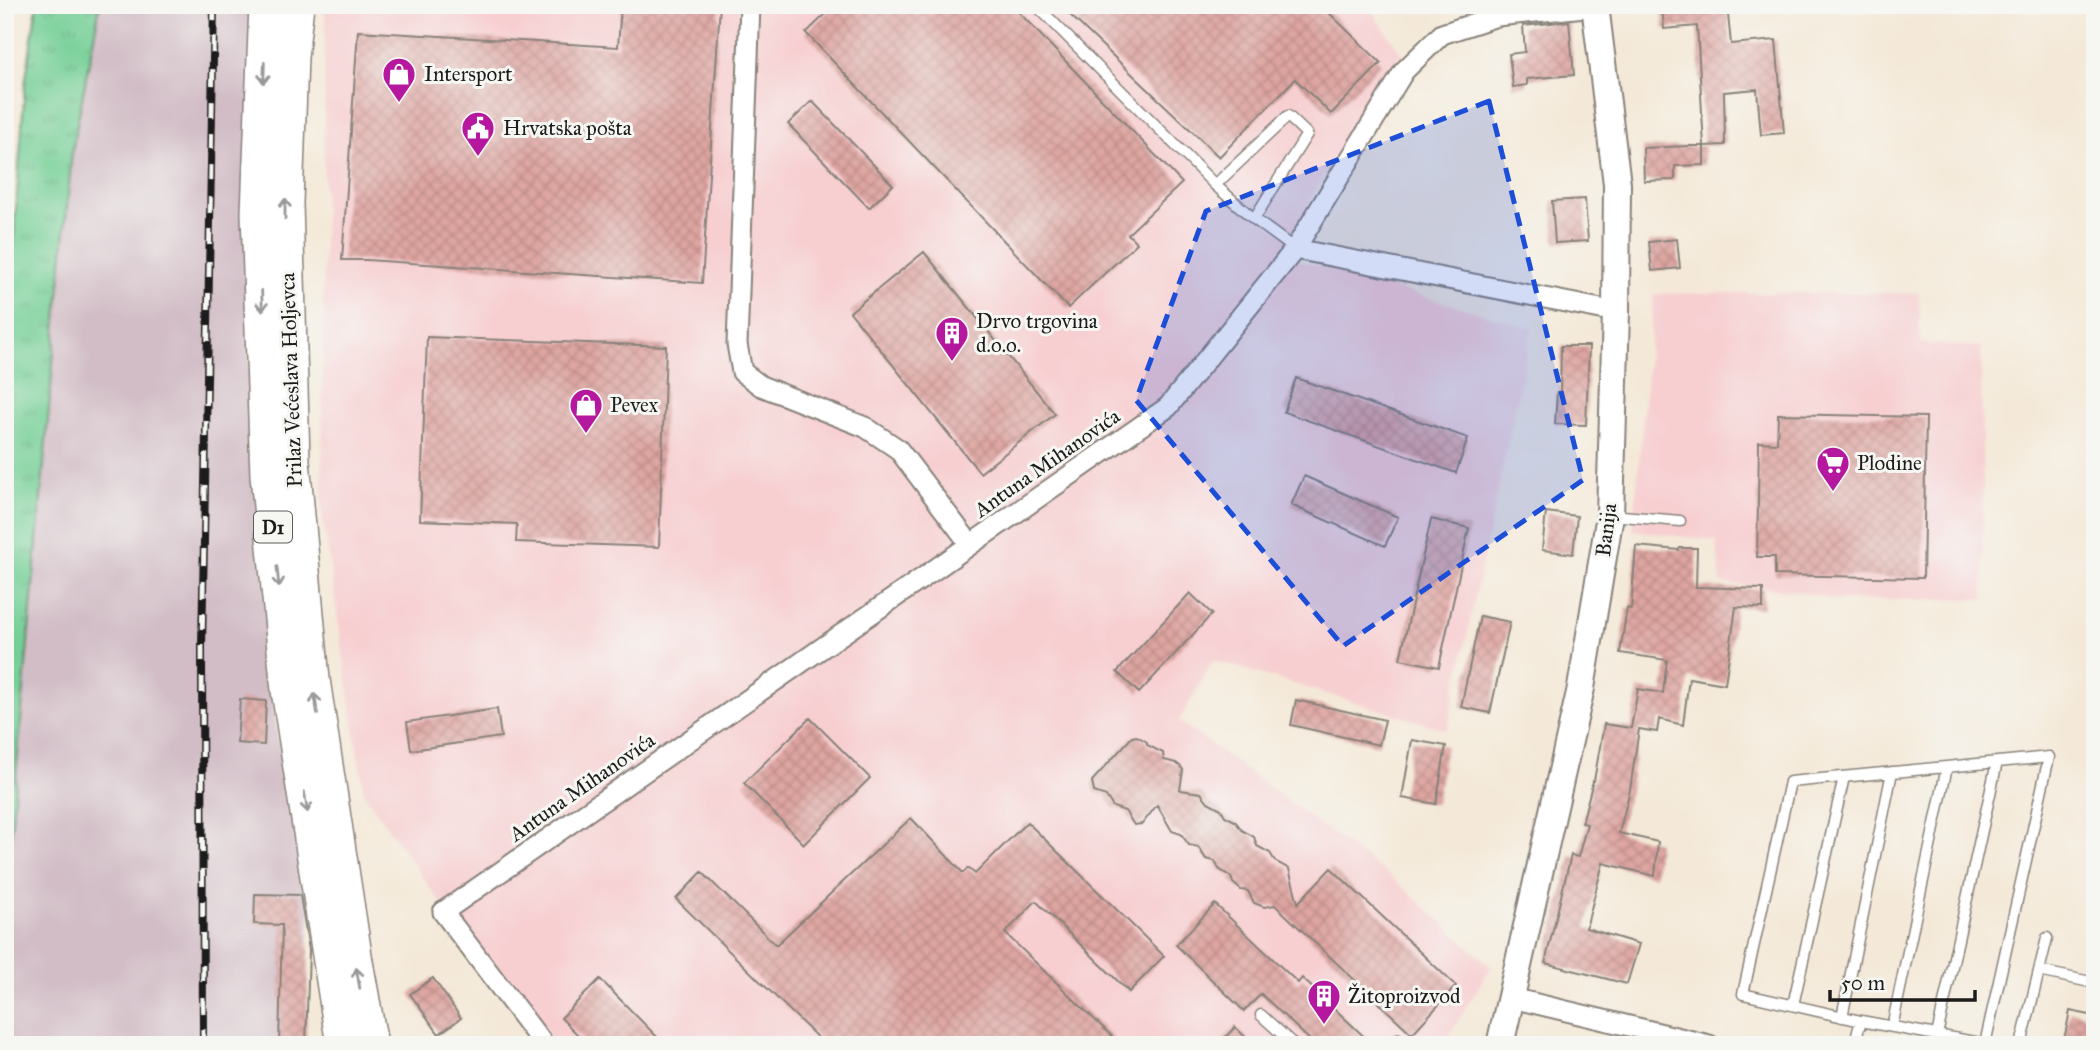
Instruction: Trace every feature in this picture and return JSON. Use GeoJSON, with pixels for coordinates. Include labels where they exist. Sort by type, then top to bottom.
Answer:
{"type":"FeatureCollection","features":[{"type":"Feature","properties":{"kind":"highway","name":"Prilaz Većeslava Holjevca"},"geometry":{"type":"LineString","coordinates":[[267,5],[259,213],[268,475],[289,690],[344,1045]]}},
{"type":"Feature","properties":{"kind":"highway","name":"Prilaz Većeslava Holjevca"},"geometry":{"type":"LineString","coordinates":[[296,5],[290,57],[285,203],[292,461],[312,680],[370,1045]]}},
{"type":"Feature","properties":{"kind":"main road","name":"Banija"},"geometry":{"type":"LineString","coordinates":[[1500,1045],[1581,688],[1610,515],[1617,184],[1595,5]]}},
{"type":"Feature","properties":{"kind":"street"},"geometry":{"type":"LineString","coordinates":[[750,5],[737,344],[742,372],[761,386],[865,426],[898,449],[970,544]]}},
{"type":"Feature","properties":{"kind":"street","name":"Antuna Mihanovića"},"geometry":{"type":"LineString","coordinates":[[544,1045],[443,912],[1168,407],[1295,249],[1404,71],[1442,34],[1497,16],[1595,5]]}},
{"type":"Feature","properties":{"kind":"street"},"geometry":{"type":"LineString","coordinates":[[1295,249],[1616,313]]}},
{"type":"Feature","properties":{"kind":"street"},"geometry":{"type":"LineString","coordinates":[[1512,998],[1709,1045]]}},
{"type":"Feature","properties":{"kind":"lane"},"geometry":{"type":"LineString","coordinates":[[1052,5],[1040,9],[1215,185],[1254,219],[1295,249]]}},
{"type":"Feature","properties":{"kind":"lane"},"geometry":{"type":"LineString","coordinates":[[1215,185],[1288,116],[1307,134],[1254,219]]}},
{"type":"Feature","properties":{"kind":"lane"},"geometry":{"type":"LineString","coordinates":[[1610,515],[1679,522]]}},
{"type":"Feature","properties":{"kind":"lane"},"geometry":{"type":"LineString","coordinates":[[2049,757],[1985,1044],[1861,1021],[1743,994],[1790,782],[1947,767],[2049,757]]}},
{"type":"Feature","properties":{"kind":"lane"},"geometry":{"type":"LineString","coordinates":[[1937,1035],[1997,762]]}},
{"type":"Feature","properties":{"kind":"lane"},"geometry":{"type":"LineString","coordinates":[[1892,1027],[1947,767]]}},
{"type":"Feature","properties":{"kind":"lane"},"geometry":{"type":"LineString","coordinates":[[1842,1017],[1892,772]]}},
{"type":"Feature","properties":{"kind":"lane"},"geometry":{"type":"LineString","coordinates":[[1793,1005],[1844,777]]}},
{"type":"Feature","properties":{"kind":"lane"},"geometry":{"type":"LineString","coordinates":[[2021,1045],[2048,938]]}},
{"type":"Feature","properties":{"kind":"lane"},"geometry":{"type":"LineString","coordinates":[[2039,971],[2095,983]]}},
{"type":"Feature","properties":{"kind":"lane"},"geometry":{"type":"LineString","coordinates":[[1261,1015],[1294,1045]]}},
{"type":"Feature","properties":{"kind":"lane"},"geometry":{"type":"LineString","coordinates":[[1854,1045],[1861,1021]]}},
{"type":"Feature","properties":{"kind":"lane"},"geometry":{"type":"LineString","coordinates":[[1391,1045],[1398,1039],[1407,1045]]}},
{"type":"Feature","properties":{"kind":"highlighted area"},"geometry":{"type":"Polygon","coordinates":[[[1489,101],[1583,480],[1343,646],[1136,400],[1206,211],[1489,101]]]}},
{"type":"Feature","properties":{"kind":"shaded area"},"geometry":{"type":"Polygon","coordinates":[[[100,5],[253,5],[250,365],[275,723],[310,896],[306,1045],[5,1045],[5,897],[72,151],[100,5]]]}},
{"type":"Feature","properties":{"kind":"shaded area"},"geometry":{"type":"Polygon","coordinates":[[[325,5],[1367,5],[1402,54],[1342,144],[1280,255],[1532,328],[1447,730],[1213,660],[1179,721],[1395,880],[1491,967],[1443,1045],[550,1045],[441,903],[364,794],[322,513],[325,5]]]}},
{"type":"Feature","properties":{"kind":"shaded area"},"geometry":{"type":"Polygon","coordinates":[[[1919,293],[1920,343],[1981,347],[1984,599],[1834,600],[1803,592],[1721,583],[1716,541],[1633,530],[1654,294],[1919,293]]]}},
{"type":"Feature","properties":{"kind":"green space"},"geometry":{"type":"Polygon","coordinates":[[[37,5],[100,5],[72,151],[9,855],[5,855],[5,360],[25,84],[37,5]]]}},
{"type":"Feature","properties":{"kind":"building"},"geometry":{"type":"Polygon","coordinates":[[[621,5],[720,5],[702,283],[342,260],[358,31],[618,47],[621,5]]]}},
{"type":"Feature","properties":{"kind":"building"},"geometry":{"type":"Polygon","coordinates":[[[835,5],[1012,5],[1182,183],[1128,234],[1137,243],[1068,308],[806,33],[835,5]]]}},
{"type":"Feature","properties":{"kind":"building"},"geometry":{"type":"Polygon","coordinates":[[[1076,5],[1321,5],[1381,63],[1331,114],[1295,79],[1219,157],[1068,13],[1076,5]]]}},
{"type":"Feature","properties":{"kind":"building"},"geometry":{"type":"Polygon","coordinates":[[[1727,5],[1731,44],[1776,40],[1784,133],[1761,135],[1757,89],[1724,92],[1725,145],[1704,146],[1697,26],[1664,29],[1662,6],[1727,5]]]}},
{"type":"Feature","properties":{"kind":"building"},"geometry":{"type":"Polygon","coordinates":[[[1569,21],[1574,75],[1527,79],[1527,85],[1513,87],[1509,54],[1525,52],[1523,26],[1569,21]]]}},
{"type":"Feature","properties":{"kind":"building"},"geometry":{"type":"Polygon","coordinates":[[[812,101],[893,185],[869,208],[788,124],[812,101]]]}},
{"type":"Feature","properties":{"kind":"building"},"geometry":{"type":"Polygon","coordinates":[[[1704,146],[1704,165],[1675,166],[1675,180],[1644,181],[1643,148],[1704,146]]]}},
{"type":"Feature","properties":{"kind":"building"},"geometry":{"type":"Polygon","coordinates":[[[1585,199],[1588,241],[1555,243],[1552,201],[1585,199]]]}},
{"type":"Feature","properties":{"kind":"building"},"geometry":{"type":"Polygon","coordinates":[[[1677,239],[1680,268],[1652,271],[1649,242],[1677,239]]]}},
{"type":"Feature","properties":{"kind":"building","name":"Drvo trgovina d.o.o."},"geometry":{"type":"Polygon","coordinates":[[[924,252],[1055,414],[980,473],[850,312],[924,252]]]}},
{"type":"Feature","properties":{"kind":"building","name":"Pevex"},"geometry":{"type":"Polygon","coordinates":[[[427,337],[666,346],[659,547],[516,542],[517,524],[420,520],[427,337]]]}},
{"type":"Feature","properties":{"kind":"building"},"geometry":{"type":"Polygon","coordinates":[[[1561,346],[1589,346],[1586,425],[1555,424],[1557,392],[1560,392],[1561,346]]]}},
{"type":"Feature","properties":{"kind":"building"},"geometry":{"type":"Polygon","coordinates":[[[1296,378],[1468,438],[1456,473],[1284,412],[1296,378]]]}},
{"type":"Feature","properties":{"kind":"building"},"geometry":{"type":"Polygon","coordinates":[[[1778,414],[1926,417],[1923,578],[1775,575],[1775,557],[1757,557],[1759,442],[1777,443],[1778,414]]]}},
{"type":"Feature","properties":{"kind":"building"},"geometry":{"type":"Polygon","coordinates":[[[1304,476],[1398,517],[1385,546],[1291,505],[1304,476]]]}},
{"type":"Feature","properties":{"kind":"building"},"geometry":{"type":"Polygon","coordinates":[[[1546,512],[1577,516],[1573,554],[1542,550],[1546,512]]]}},
{"type":"Feature","properties":{"kind":"building"},"geometry":{"type":"Polygon","coordinates":[[[1431,519],[1469,528],[1439,667],[1400,659],[1431,519]]]}},
{"type":"Feature","properties":{"kind":"building"},"geometry":{"type":"Polygon","coordinates":[[[1636,546],[1679,550],[1697,548],[1696,587],[1763,589],[1763,608],[1736,607],[1725,684],[1689,678],[1683,725],[1659,719],[1657,732],[1639,729],[1630,790],[1619,833],[1658,842],[1655,876],[1603,863],[1586,928],[1639,944],[1627,984],[1545,963],[1571,855],[1578,857],[1587,824],[1582,823],[1594,781],[1604,724],[1631,728],[1638,689],[1663,693],[1667,660],[1620,653],[1627,608],[1631,609],[1636,546]]]}},
{"type":"Feature","properties":{"kind":"building"},"geometry":{"type":"Polygon","coordinates":[[[1190,593],[1212,614],[1139,693],[1117,672],[1190,593]]]}},
{"type":"Feature","properties":{"kind":"building"},"geometry":{"type":"Polygon","coordinates":[[[1480,616],[1510,622],[1490,713],[1461,707],[1480,616]]]}},
{"type":"Feature","properties":{"kind":"building"},"geometry":{"type":"Polygon","coordinates":[[[240,699],[266,701],[264,745],[237,743],[240,699]]]}},
{"type":"Feature","properties":{"kind":"building"},"geometry":{"type":"Polygon","coordinates":[[[1296,700],[1385,720],[1379,745],[1291,725],[1296,700]]]}},
{"type":"Feature","properties":{"kind":"building"},"geometry":{"type":"Polygon","coordinates":[[[497,709],[501,737],[411,750],[407,722],[497,709]]]}},
{"type":"Feature","properties":{"kind":"building"},"geometry":{"type":"Polygon","coordinates":[[[810,718],[870,778],[804,844],[744,783],[810,718]]]}},
{"type":"Feature","properties":{"kind":"building"},"geometry":{"type":"Polygon","coordinates":[[[1137,736],[1163,753],[1164,760],[1181,767],[1183,770],[1180,790],[1201,793],[1208,802],[1221,809],[1225,816],[1254,837],[1257,846],[1289,869],[1298,903],[1331,868],[1456,986],[1412,1034],[1275,905],[1264,907],[1254,903],[1248,891],[1241,890],[1233,883],[1231,877],[1219,869],[1215,861],[1206,859],[1198,847],[1189,845],[1181,834],[1172,831],[1157,805],[1142,824],[1134,825],[1125,811],[1113,807],[1106,796],[1094,792],[1092,781],[1132,737],[1137,736]]]}},
{"type":"Feature","properties":{"kind":"building"},"geometry":{"type":"Polygon","coordinates":[[[1412,740],[1446,746],[1436,804],[1402,798],[1412,740]]]}},
{"type":"Feature","properties":{"kind":"building"},"geometry":{"type":"Polygon","coordinates":[[[911,818],[963,873],[968,868],[975,874],[1027,822],[1164,956],[1129,992],[1036,901],[1005,933],[1121,1045],[825,1045],[676,899],[702,872],[776,945],[911,818]]]}},
{"type":"Feature","properties":{"kind":"building"},"geometry":{"type":"Polygon","coordinates":[[[255,894],[300,895],[309,950],[306,1045],[279,1045],[282,925],[254,924],[255,894]]]}},
{"type":"Feature","properties":{"kind":"building"},"geometry":{"type":"Polygon","coordinates":[[[1215,904],[1298,983],[1302,978],[1373,1045],[1315,1045],[1261,994],[1244,1011],[1176,945],[1215,904]]]}},
{"type":"Feature","properties":{"kind":"building"},"geometry":{"type":"Polygon","coordinates":[[[433,978],[461,1018],[439,1034],[410,994],[433,978]]]}},
{"type":"Feature","properties":{"kind":"building"},"geometry":{"type":"Polygon","coordinates":[[[600,979],[665,1045],[588,1045],[561,1018],[600,979]]]}},
{"type":"Feature","properties":{"kind":"building"},"geometry":{"type":"Polygon","coordinates":[[[2070,1011],[2095,1016],[2095,1045],[2063,1045],[2070,1011]]]}},
{"type":"Feature","properties":{"kind":"building"},"geometry":{"type":"Polygon","coordinates":[[[1235,1027],[1254,1045],[1218,1045],[1235,1027]]]}},
{"type":"Feature","properties":{"kind":"railway"},"geometry":{"type":"LineString","coordinates":[[203,1045],[202,647],[214,5]]}},
{"type":"Feature","properties":{"kind":"place","name":"Intersport"},"geometry":{"type":"Point","coordinates":[399,104]}},
{"type":"Feature","properties":{"kind":"place","name":"Hrvatska pošta"},"geometry":{"type":"Point","coordinates":[478,158]}},
{"type":"Feature","properties":{"kind":"place","name":"Drvo trgovina d.o.o."},"geometry":{"type":"Point","coordinates":[952,363]}},
{"type":"Feature","properties":{"kind":"place","name":"Pevex"},"geometry":{"type":"Point","coordinates":[586,435]}},
{"type":"Feature","properties":{"kind":"place","name":"Plodine"},"geometry":{"type":"Point","coordinates":[1833,493]}},
{"type":"Feature","properties":{"kind":"place","name":"Žitoproizvod"},"geometry":{"type":"Point","coordinates":[1324,1026]}}]}
